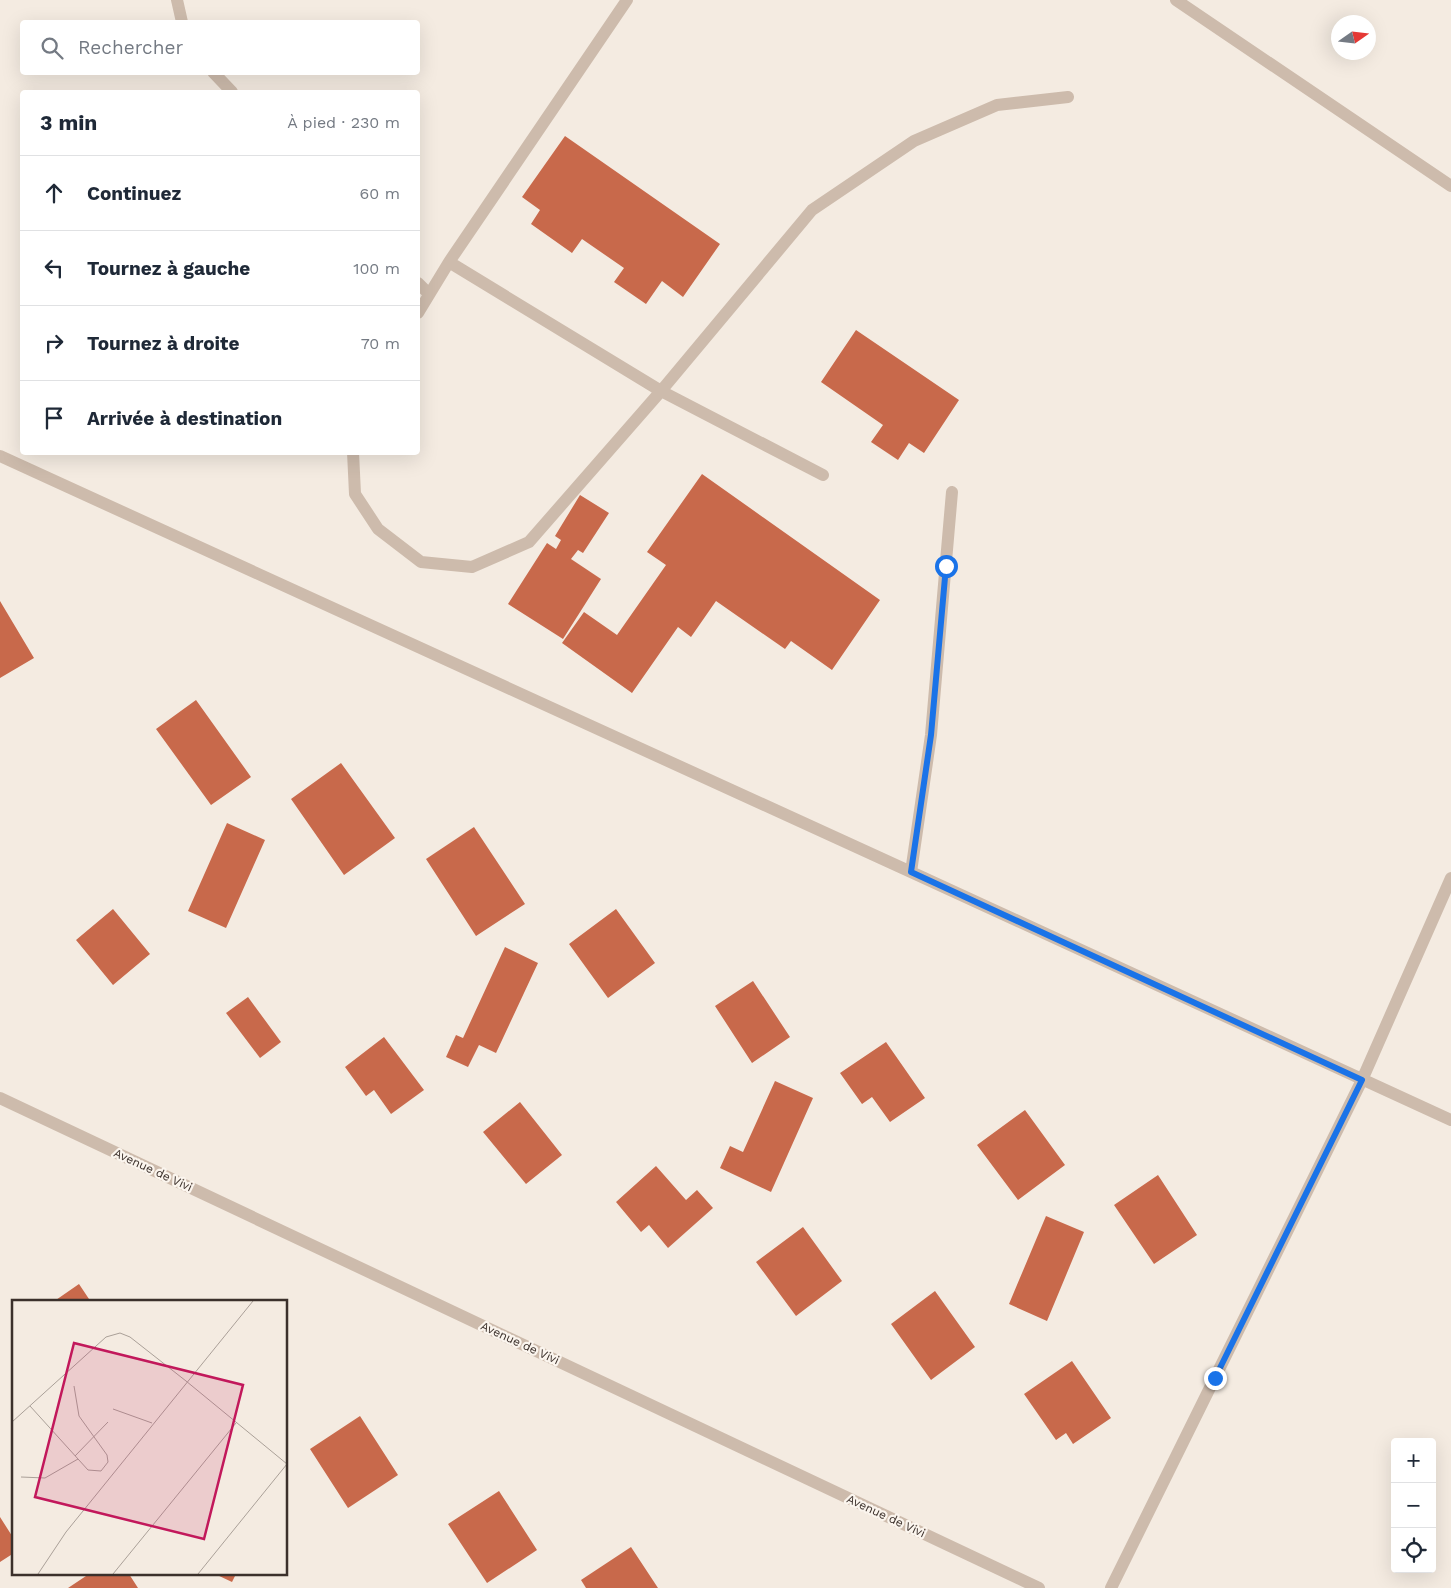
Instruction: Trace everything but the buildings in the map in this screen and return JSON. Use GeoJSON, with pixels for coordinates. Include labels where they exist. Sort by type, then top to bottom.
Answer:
{"type":"FeatureCollection","features":[{"type":"Feature","properties":{"kind":"street"},"geometry":{"type":"LineString","coordinates":[[177,0],[182,20]]}},
{"type":"Feature","properties":{"kind":"street"},"geometry":{"type":"LineString","coordinates":[[420,310],[449,262],[627,0]]}},
{"type":"Feature","properties":{"kind":"street"},"geometry":{"type":"LineString","coordinates":[[1176,0],[1451,186]]}},
{"type":"Feature","properties":{"kind":"street"},"geometry":{"type":"LineString","coordinates":[[216,75],[230,90]]}},
{"type":"Feature","properties":{"kind":"street"},"geometry":{"type":"LineString","coordinates":[[353,455],[355,494],[378,529],[421,562],[472,567],[529,542],[661,390],[812,210],[914,142],[997,105],[1068,97]]}},
{"type":"Feature","properties":{"kind":"street"},"geometry":{"type":"LineString","coordinates":[[449,262],[661,390],[823,475]]}},
{"type":"Feature","properties":{"kind":"street"},"geometry":{"type":"LineString","coordinates":[[420,285],[429,294]]}},
{"type":"Feature","properties":{"kind":"street"},"geometry":{"type":"LineString","coordinates":[[0,456],[1451,1120]]}},
{"type":"Feature","properties":{"kind":"street"},"geometry":{"type":"LineString","coordinates":[[911,872],[931,735],[952,492]]}},
{"type":"Feature","properties":{"kind":"street"},"geometry":{"type":"LineString","coordinates":[[1110,1588],[1362,1080],[1451,878]]}},
{"type":"Feature","properties":{"kind":"street","name":"Avenue de Vivi"},"geometry":{"type":"LineString","coordinates":[[0,1098],[1039,1588]]}},
{"type":"Feature","properties":{"kind":"route"},"geometry":{"type":"LineString","coordinates":[[946,566],[931,735],[911,872],[1362,1080],[1215,1378]]}}]}
